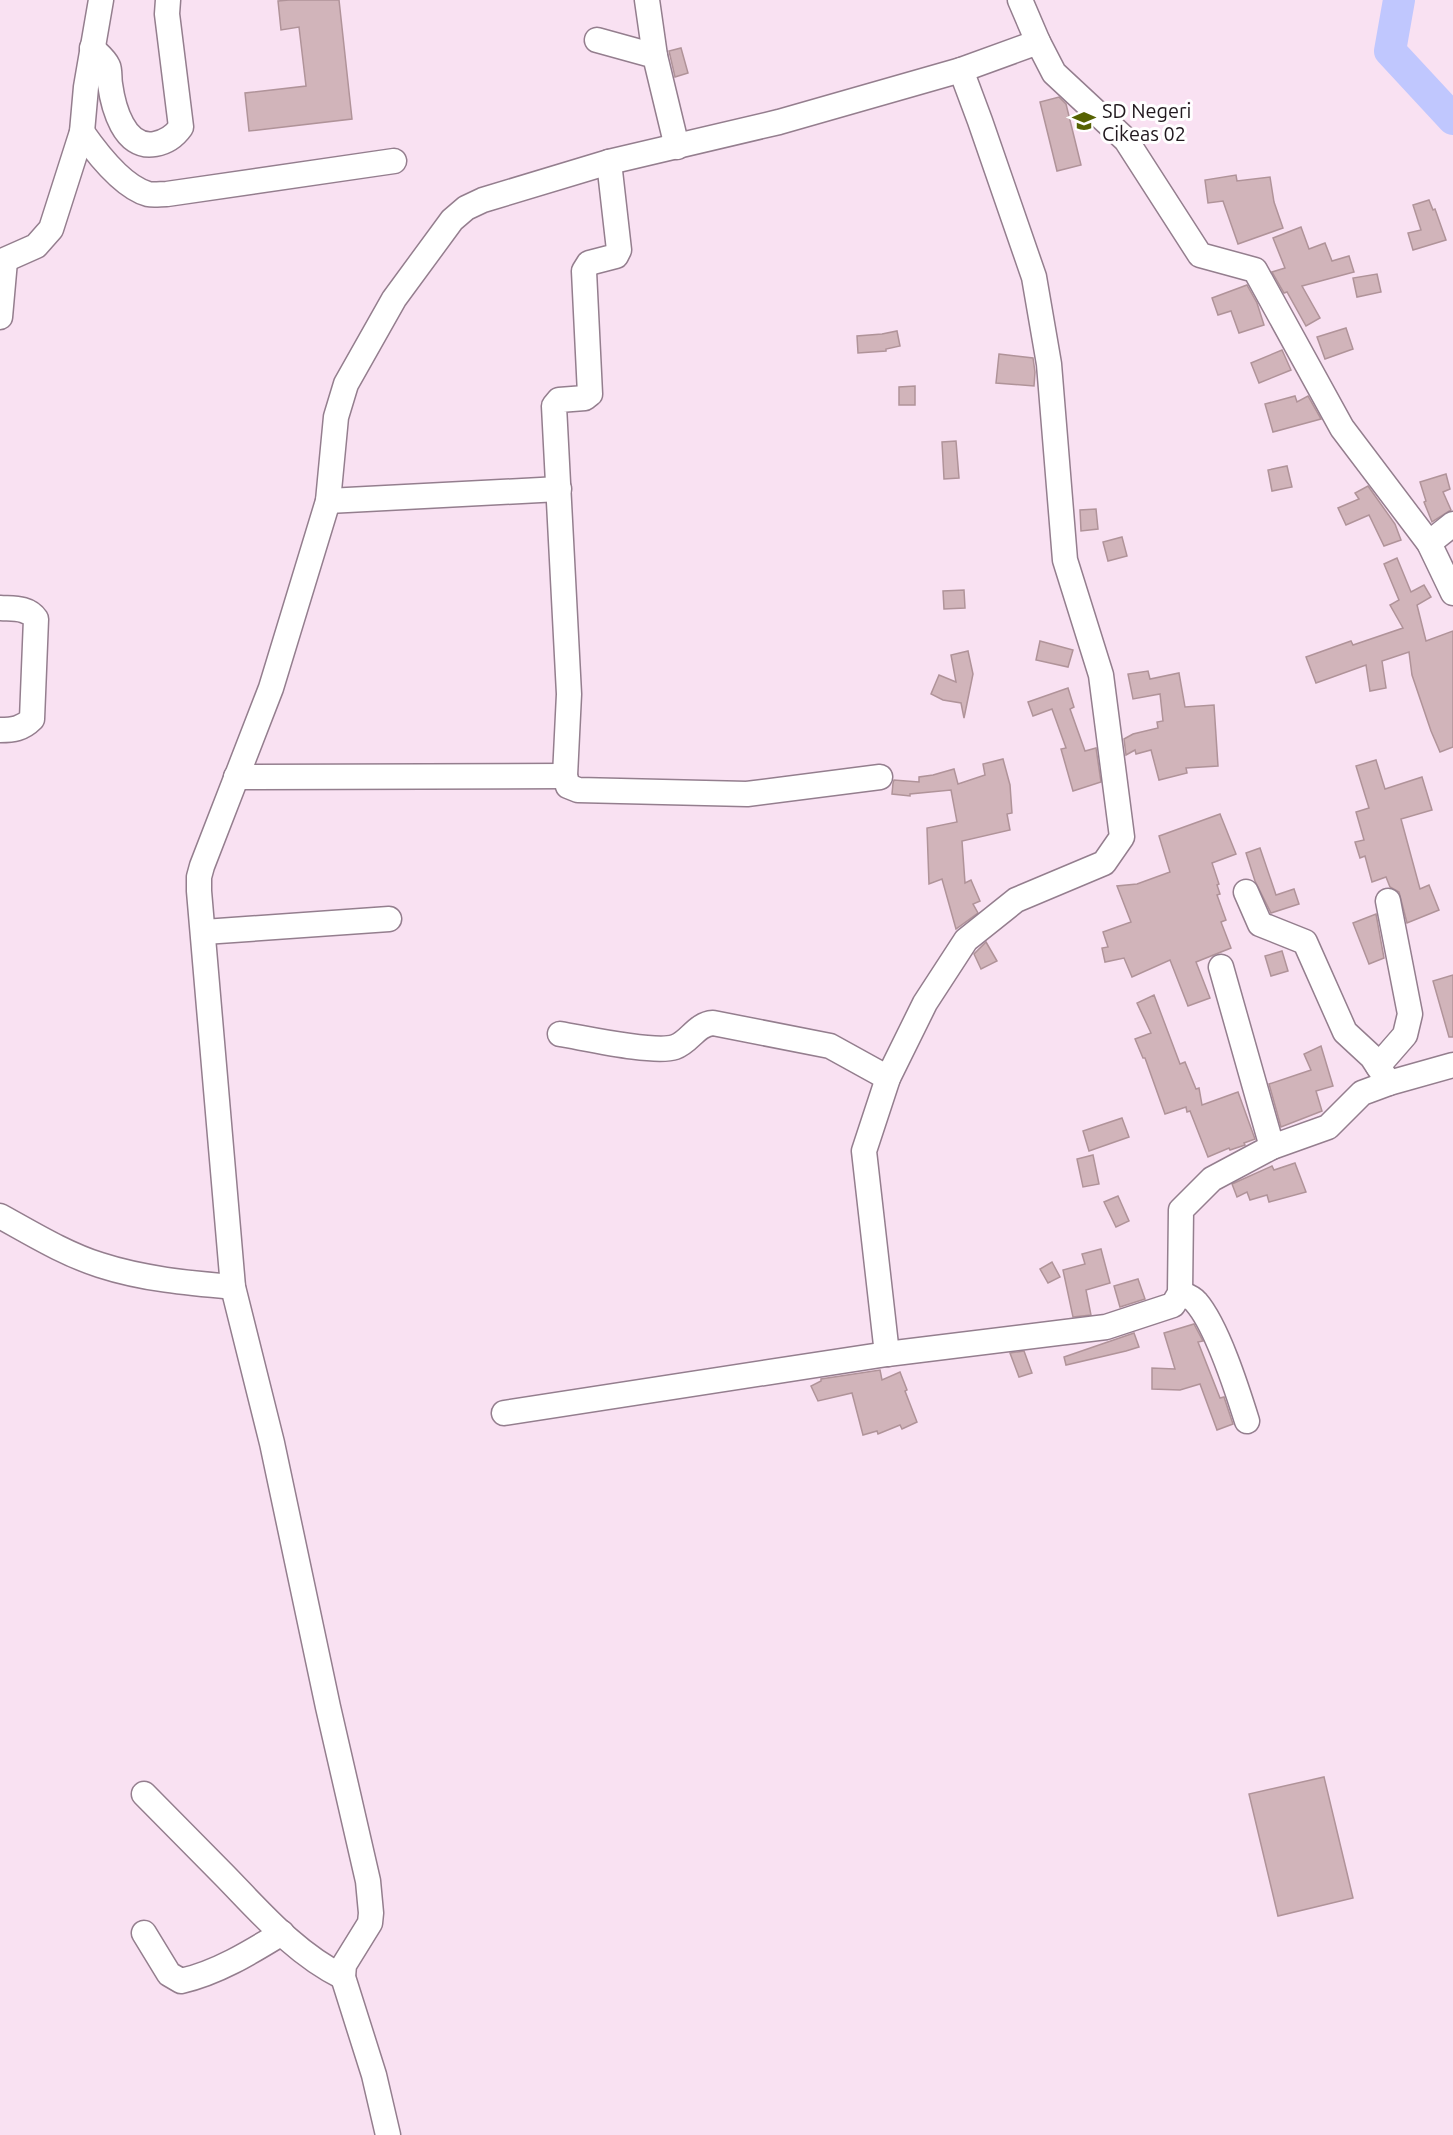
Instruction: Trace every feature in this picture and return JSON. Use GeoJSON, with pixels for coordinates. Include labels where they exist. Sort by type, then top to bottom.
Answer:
{"type":"FeatureCollection","features":[{"type":"Feature","properties":{"kind":"street"},"geometry":{"type":"LineString","coordinates":[[0,317],[2,261],[36,246],[51,229],[82,132],[92,48],[101,0]]}},
{"type":"Feature","properties":{"kind":"street"},"geometry":{"type":"LineString","coordinates":[[92,48],[108,66],[115,108],[126,131],[137,141],[151,145],[175,135],[181,127],[167,14],[168,0]]}},
{"type":"Feature","properties":{"kind":"street"},"geometry":{"type":"LineString","coordinates":[[646,0],[655,56],[677,147]]}},
{"type":"Feature","properties":{"kind":"street"},"geometry":{"type":"LineString","coordinates":[[1020,0],[1054,73],[1126,140],[1200,255],[1254,270],[1342,428],[1429,543],[1453,593]]}},
{"type":"Feature","properties":{"kind":"street"},"geometry":{"type":"LineString","coordinates":[[597,40],[655,56]]}},
{"type":"Feature","properties":{"kind":"street"},"geometry":{"type":"LineString","coordinates":[[388,2135],[374,2075],[344,1971],[370,1923],[368,1881],[328,1707],[272,1443],[233,1287],[199,877],[271,688],[328,501],[336,417],[346,384],[394,299],[452,220],[466,208],[483,200],[609,162],[779,122],[961,70],[1038,42]]}},
{"type":"Feature","properties":{"kind":"street"},"geometry":{"type":"LineString","coordinates":[[887,1354],[864,1151],[888,1078],[925,1003],[966,940],[1016,900],[1104,864],[1122,837],[1101,675],[1065,560],[1049,364],[1034,277],[961,70]]}},
{"type":"Feature","properties":{"kind":"street"},"geometry":{"type":"LineString","coordinates":[[82,132],[107,164],[123,179],[147,194],[167,194],[394,162]]}},
{"type":"Feature","properties":{"kind":"street"},"geometry":{"type":"LineString","coordinates":[[609,162],[619,250],[616,256],[585,266],[591,390],[589,397],[559,400],[554,406],[569,694],[565,776],[568,786],[578,790],[747,794],[879,777]]}},
{"type":"Feature","properties":{"kind":"street"},"geometry":{"type":"LineString","coordinates":[[328,501],[559,489]]}},
{"type":"Feature","properties":{"kind":"street"},"geometry":{"type":"LineString","coordinates":[[1429,543],[1453,524]]}},
{"type":"Feature","properties":{"kind":"street"},"geometry":{"type":"LineString","coordinates":[[0,608],[24,609],[32,613],[36,619],[32,719],[25,726],[12,730],[0,730]]}},
{"type":"Feature","properties":{"kind":"street"},"geometry":{"type":"LineString","coordinates":[[236,777],[565,776]]}},
{"type":"Feature","properties":{"kind":"street"},"geometry":{"type":"LineString","coordinates":[[1246,892],[1260,924],[1305,942],[1345,1032],[1372,1057],[1384,1075]]}},
{"type":"Feature","properties":{"kind":"street"},"geometry":{"type":"LineString","coordinates":[[504,1413],[887,1354],[1106,1327],[1173,1305],[1180,1293],[1181,1210],[1212,1179],[1272,1148],[1328,1127],[1384,1075],[1405,1035],[1410,1014],[1388,901]]}},
{"type":"Feature","properties":{"kind":"street"},"geometry":{"type":"LineString","coordinates":[[204,932],[389,919]]}},
{"type":"Feature","properties":{"kind":"street"},"geometry":{"type":"LineString","coordinates":[[1221,967],[1272,1148]]}},
{"type":"Feature","properties":{"kind":"street"},"geometry":{"type":"LineString","coordinates":[[560,1034],[654,1049],[673,1048],[684,1043],[699,1027],[713,1023],[830,1046],[888,1078]]}},
{"type":"Feature","properties":{"kind":"street"},"geometry":{"type":"LineString","coordinates":[[1384,1075],[1453,1065]]}},
{"type":"Feature","properties":{"kind":"street"},"geometry":{"type":"LineString","coordinates":[[0,1216],[98,1265],[150,1277],[233,1287]]}},
{"type":"Feature","properties":{"kind":"street"},"geometry":{"type":"LineString","coordinates":[[1180,1293],[1195,1301],[1210,1325],[1229,1368],[1247,1420]]}},
{"type":"Feature","properties":{"kind":"street"},"geometry":{"type":"LineString","coordinates":[[144,1794],[282,1933],[325,1968],[344,1971]]}},
{"type":"Feature","properties":{"kind":"street"},"geometry":{"type":"LineString","coordinates":[[144,1933],[169,1974],[181,1981],[198,1977],[254,1950],[282,1933]]}},
{"type":"Feature","properties":{"kind":"building"},"geometry":{"type":"Polygon","coordinates":[[[339,0],[352,119],[249,131],[245,93],[306,86],[299,27],[281,30],[278,1],[339,0]]]}},
{"type":"Feature","properties":{"kind":"building"},"geometry":{"type":"Polygon","coordinates":[[[681,48],[688,73],[675,77],[669,51],[681,48]]]}},
{"type":"Feature","properties":{"kind":"building"},"geometry":{"type":"Polygon","coordinates":[[[1059,97],[1066,104],[1081,165],[1057,171],[1040,102],[1059,97]]]}},
{"type":"Feature","properties":{"kind":"building"},"geometry":{"type":"Polygon","coordinates":[[[1236,175],[1237,181],[1270,177],[1274,202],[1283,228],[1238,244],[1223,201],[1208,203],[1205,180],[1236,175]]]}},
{"type":"Feature","properties":{"kind":"building"},"geometry":{"type":"Polygon","coordinates":[[[1429,200],[1433,210],[1435,209],[1446,240],[1413,250],[1408,233],[1421,230],[1413,205],[1429,200]]]}},
{"type":"Feature","properties":{"kind":"building"},"geometry":{"type":"Polygon","coordinates":[[[1301,227],[1309,249],[1325,243],[1332,261],[1349,256],[1354,272],[1302,286],[1320,318],[1306,326],[1287,292],[1284,293],[1272,272],[1285,268],[1273,238],[1301,227]]]}},
{"type":"Feature","properties":{"kind":"building"},"geometry":{"type":"Polygon","coordinates":[[[1377,274],[1381,292],[1357,297],[1353,278],[1377,274]]]}},
{"type":"Feature","properties":{"kind":"building"},"geometry":{"type":"Polygon","coordinates":[[[1247,285],[1257,303],[1264,325],[1239,333],[1231,311],[1218,315],[1212,298],[1247,285]]]}},
{"type":"Feature","properties":{"kind":"building"},"geometry":{"type":"Polygon","coordinates":[[[1346,328],[1353,349],[1325,359],[1317,337],[1346,328]]]}},
{"type":"Feature","properties":{"kind":"building"},"geometry":{"type":"Polygon","coordinates":[[[897,331],[900,346],[886,349],[886,351],[858,353],[857,336],[897,331]]]}},
{"type":"Feature","properties":{"kind":"building"},"geometry":{"type":"Polygon","coordinates":[[[1282,350],[1291,370],[1259,383],[1251,363],[1282,350]]]}},
{"type":"Feature","properties":{"kind":"building"},"geometry":{"type":"Polygon","coordinates":[[[999,354],[1033,358],[1034,386],[996,383],[999,354]]]}},
{"type":"Feature","properties":{"kind":"building"},"geometry":{"type":"Polygon","coordinates":[[[915,386],[915,405],[899,405],[899,387],[915,386]]]}},
{"type":"Feature","properties":{"kind":"building"},"geometry":{"type":"Polygon","coordinates":[[[1295,396],[1297,402],[1308,396],[1321,419],[1273,432],[1265,404],[1295,396]]]}},
{"type":"Feature","properties":{"kind":"building"},"geometry":{"type":"Polygon","coordinates":[[[956,441],[959,478],[944,479],[942,442],[956,441]]]}},
{"type":"Feature","properties":{"kind":"building"},"geometry":{"type":"Polygon","coordinates":[[[1287,466],[1292,487],[1272,491],[1268,470],[1287,466]]]}},
{"type":"Feature","properties":{"kind":"building"},"geometry":{"type":"Polygon","coordinates":[[[1446,474],[1450,489],[1443,492],[1451,510],[1432,522],[1424,502],[1426,501],[1420,482],[1446,474]]]}},
{"type":"Feature","properties":{"kind":"building"},"geometry":{"type":"Polygon","coordinates":[[[1368,486],[1395,524],[1401,540],[1384,546],[1369,515],[1346,525],[1338,508],[1359,499],[1355,493],[1368,486]]]}},
{"type":"Feature","properties":{"kind":"building"},"geometry":{"type":"Polygon","coordinates":[[[1096,509],[1098,529],[1081,531],[1080,510],[1096,509]]]}},
{"type":"Feature","properties":{"kind":"building"},"geometry":{"type":"Polygon","coordinates":[[[1122,537],[1127,556],[1108,561],[1103,542],[1122,537]]]}},
{"type":"Feature","properties":{"kind":"building"},"geometry":{"type":"Polygon","coordinates":[[[1397,558],[1411,592],[1424,585],[1431,597],[1417,605],[1426,641],[1453,631],[1453,747],[1440,752],[1412,675],[1409,652],[1382,661],[1386,688],[1370,691],[1366,665],[1316,683],[1306,657],[1351,641],[1353,645],[1403,628],[1390,605],[1399,600],[1384,564],[1397,558]]]}},
{"type":"Feature","properties":{"kind":"building"},"geometry":{"type":"Polygon","coordinates":[[[964,590],[965,608],[944,609],[943,591],[964,590]]]}},
{"type":"Feature","properties":{"kind":"building"},"geometry":{"type":"Polygon","coordinates":[[[1040,641],[1073,650],[1068,667],[1036,660],[1040,641]]]}},
{"type":"Feature","properties":{"kind":"building"},"geometry":{"type":"Polygon","coordinates":[[[968,651],[973,674],[964,718],[961,703],[943,700],[931,694],[939,675],[956,682],[951,655],[968,651]]]}},
{"type":"Feature","properties":{"kind":"building"},"geometry":{"type":"Polygon","coordinates":[[[1148,671],[1150,679],[1179,673],[1185,707],[1214,705],[1218,766],[1186,768],[1187,773],[1159,780],[1151,750],[1136,754],[1135,750],[1126,755],[1124,739],[1133,734],[1158,728],[1157,722],[1163,721],[1160,694],[1133,699],[1128,674],[1148,671]]]}},
{"type":"Feature","properties":{"kind":"building"},"geometry":{"type":"Polygon","coordinates":[[[1068,688],[1074,707],[1070,709],[1085,751],[1096,748],[1101,782],[1073,791],[1061,749],[1066,748],[1052,709],[1033,716],[1028,702],[1068,688]]]}},
{"type":"Feature","properties":{"kind":"building"},"geometry":{"type":"Polygon","coordinates":[[[1003,759],[1010,785],[1012,813],[1007,814],[1010,830],[962,841],[965,883],[971,880],[980,901],[973,904],[978,913],[956,929],[942,879],[929,884],[927,828],[957,822],[951,790],[910,794],[910,796],[892,794],[893,783],[894,780],[919,782],[919,777],[954,769],[958,784],[985,775],[983,764],[1003,759]]]}},
{"type":"Feature","properties":{"kind":"building"},"geometry":{"type":"Polygon","coordinates":[[[1376,760],[1385,789],[1422,777],[1432,810],[1401,819],[1420,889],[1429,885],[1439,910],[1407,923],[1399,892],[1390,887],[1386,877],[1372,882],[1365,856],[1360,858],[1355,842],[1364,840],[1356,812],[1369,808],[1356,766],[1376,760]]]}},
{"type":"Feature","properties":{"kind":"building"},"geometry":{"type":"Polygon","coordinates":[[[1220,814],[1236,854],[1212,863],[1219,884],[1217,885],[1220,894],[1217,895],[1226,920],[1221,922],[1231,948],[1196,962],[1210,998],[1188,1006],[1170,960],[1132,977],[1124,958],[1105,962],[1102,948],[1108,947],[1103,932],[1131,922],[1117,886],[1137,884],[1170,872],[1159,836],[1220,814]]]}},
{"type":"Feature","properties":{"kind":"building"},"geometry":{"type":"Polygon","coordinates":[[[1260,848],[1276,895],[1294,889],[1299,904],[1271,913],[1255,881],[1246,853],[1260,848]]]}},
{"type":"Feature","properties":{"kind":"building"},"geometry":{"type":"Polygon","coordinates":[[[1376,914],[1384,958],[1369,964],[1353,923],[1376,914]]]}},
{"type":"Feature","properties":{"kind":"building"},"geometry":{"type":"Polygon","coordinates":[[[986,942],[997,961],[981,969],[974,954],[986,942]]]}},
{"type":"Feature","properties":{"kind":"building"},"geometry":{"type":"Polygon","coordinates":[[[1282,951],[1288,971],[1271,976],[1265,956],[1282,951]]]}},
{"type":"Feature","properties":{"kind":"building"},"geometry":{"type":"Polygon","coordinates":[[[1453,975],[1453,1037],[1449,1037],[1433,981],[1453,975]]]}},
{"type":"Feature","properties":{"kind":"building"},"geometry":{"type":"Polygon","coordinates":[[[1154,995],[1180,1064],[1185,1062],[1196,1089],[1199,1088],[1202,1105],[1238,1092],[1255,1139],[1244,1143],[1245,1145],[1230,1150],[1229,1148],[1208,1157],[1190,1111],[1187,1112],[1186,1107],[1165,1114],[1145,1058],[1135,1039],[1151,1033],[1137,1003],[1154,995]]]}},
{"type":"Feature","properties":{"kind":"building"},"geometry":{"type":"Polygon","coordinates":[[[1321,1046],[1333,1086],[1316,1091],[1322,1111],[1281,1127],[1269,1084],[1311,1070],[1304,1054],[1321,1046]]]}},
{"type":"Feature","properties":{"kind":"building"},"geometry":{"type":"Polygon","coordinates":[[[1122,1118],[1129,1137],[1089,1151],[1083,1131],[1122,1118]]]}},
{"type":"Feature","properties":{"kind":"building"},"geometry":{"type":"Polygon","coordinates":[[[1093,1155],[1099,1184],[1083,1187],[1077,1159],[1093,1155]]]}},
{"type":"Feature","properties":{"kind":"building"},"geometry":{"type":"Polygon","coordinates":[[[1295,1163],[1306,1192],[1269,1202],[1267,1195],[1250,1200],[1247,1192],[1237,1197],[1232,1184],[1272,1166],[1274,1170],[1295,1163]]]}},
{"type":"Feature","properties":{"kind":"building"},"geometry":{"type":"Polygon","coordinates":[[[1118,1196],[1129,1221],[1116,1227],[1104,1202],[1118,1196]]]}},
{"type":"Feature","properties":{"kind":"building"},"geometry":{"type":"Polygon","coordinates":[[[1101,1249],[1110,1283],[1086,1290],[1091,1315],[1073,1317],[1063,1270],[1085,1264],[1082,1254],[1101,1249]]]}},
{"type":"Feature","properties":{"kind":"building"},"geometry":{"type":"Polygon","coordinates":[[[1052,1262],[1060,1277],[1048,1283],[1040,1269],[1052,1262]]]}},
{"type":"Feature","properties":{"kind":"building"},"geometry":{"type":"Polygon","coordinates":[[[1138,1279],[1145,1299],[1120,1307],[1114,1286],[1138,1279]]]}},
{"type":"Feature","properties":{"kind":"building"},"geometry":{"type":"Polygon","coordinates":[[[1194,1324],[1203,1341],[1198,1342],[1220,1398],[1224,1397],[1233,1424],[1217,1430],[1200,1384],[1180,1390],[1152,1389],[1152,1368],[1175,1369],[1164,1333],[1194,1324]]]}},
{"type":"Feature","properties":{"kind":"building"},"geometry":{"type":"Polygon","coordinates":[[[1134,1333],[1139,1347],[1066,1365],[1064,1357],[1134,1333]]]}},
{"type":"Feature","properties":{"kind":"building"},"geometry":{"type":"Polygon","coordinates":[[[1024,1351],[1032,1373],[1019,1377],[1010,1353],[1024,1351]]]}},
{"type":"Feature","properties":{"kind":"building"},"geometry":{"type":"Polygon","coordinates":[[[880,1370],[882,1380],[900,1372],[917,1422],[902,1429],[900,1425],[878,1434],[877,1431],[863,1435],[852,1393],[818,1401],[811,1386],[821,1379],[880,1370]]]}},
{"type":"Feature","properties":{"kind":"building"},"geometry":{"type":"Polygon","coordinates":[[[1324,1777],[1353,1898],[1278,1916],[1249,1794],[1324,1777]]]}},
{"type":"Feature","properties":{"kind":"waterway"},"geometry":{"type":"LineString","coordinates":[[1399,0],[1390,51],[1453,119]]}},
{"type":"Feature","properties":{"kind":"place","name":"SD Negeri Cikeas 02"},"geometry":{"type":"Point","coordinates":[1084,121]}}]}
